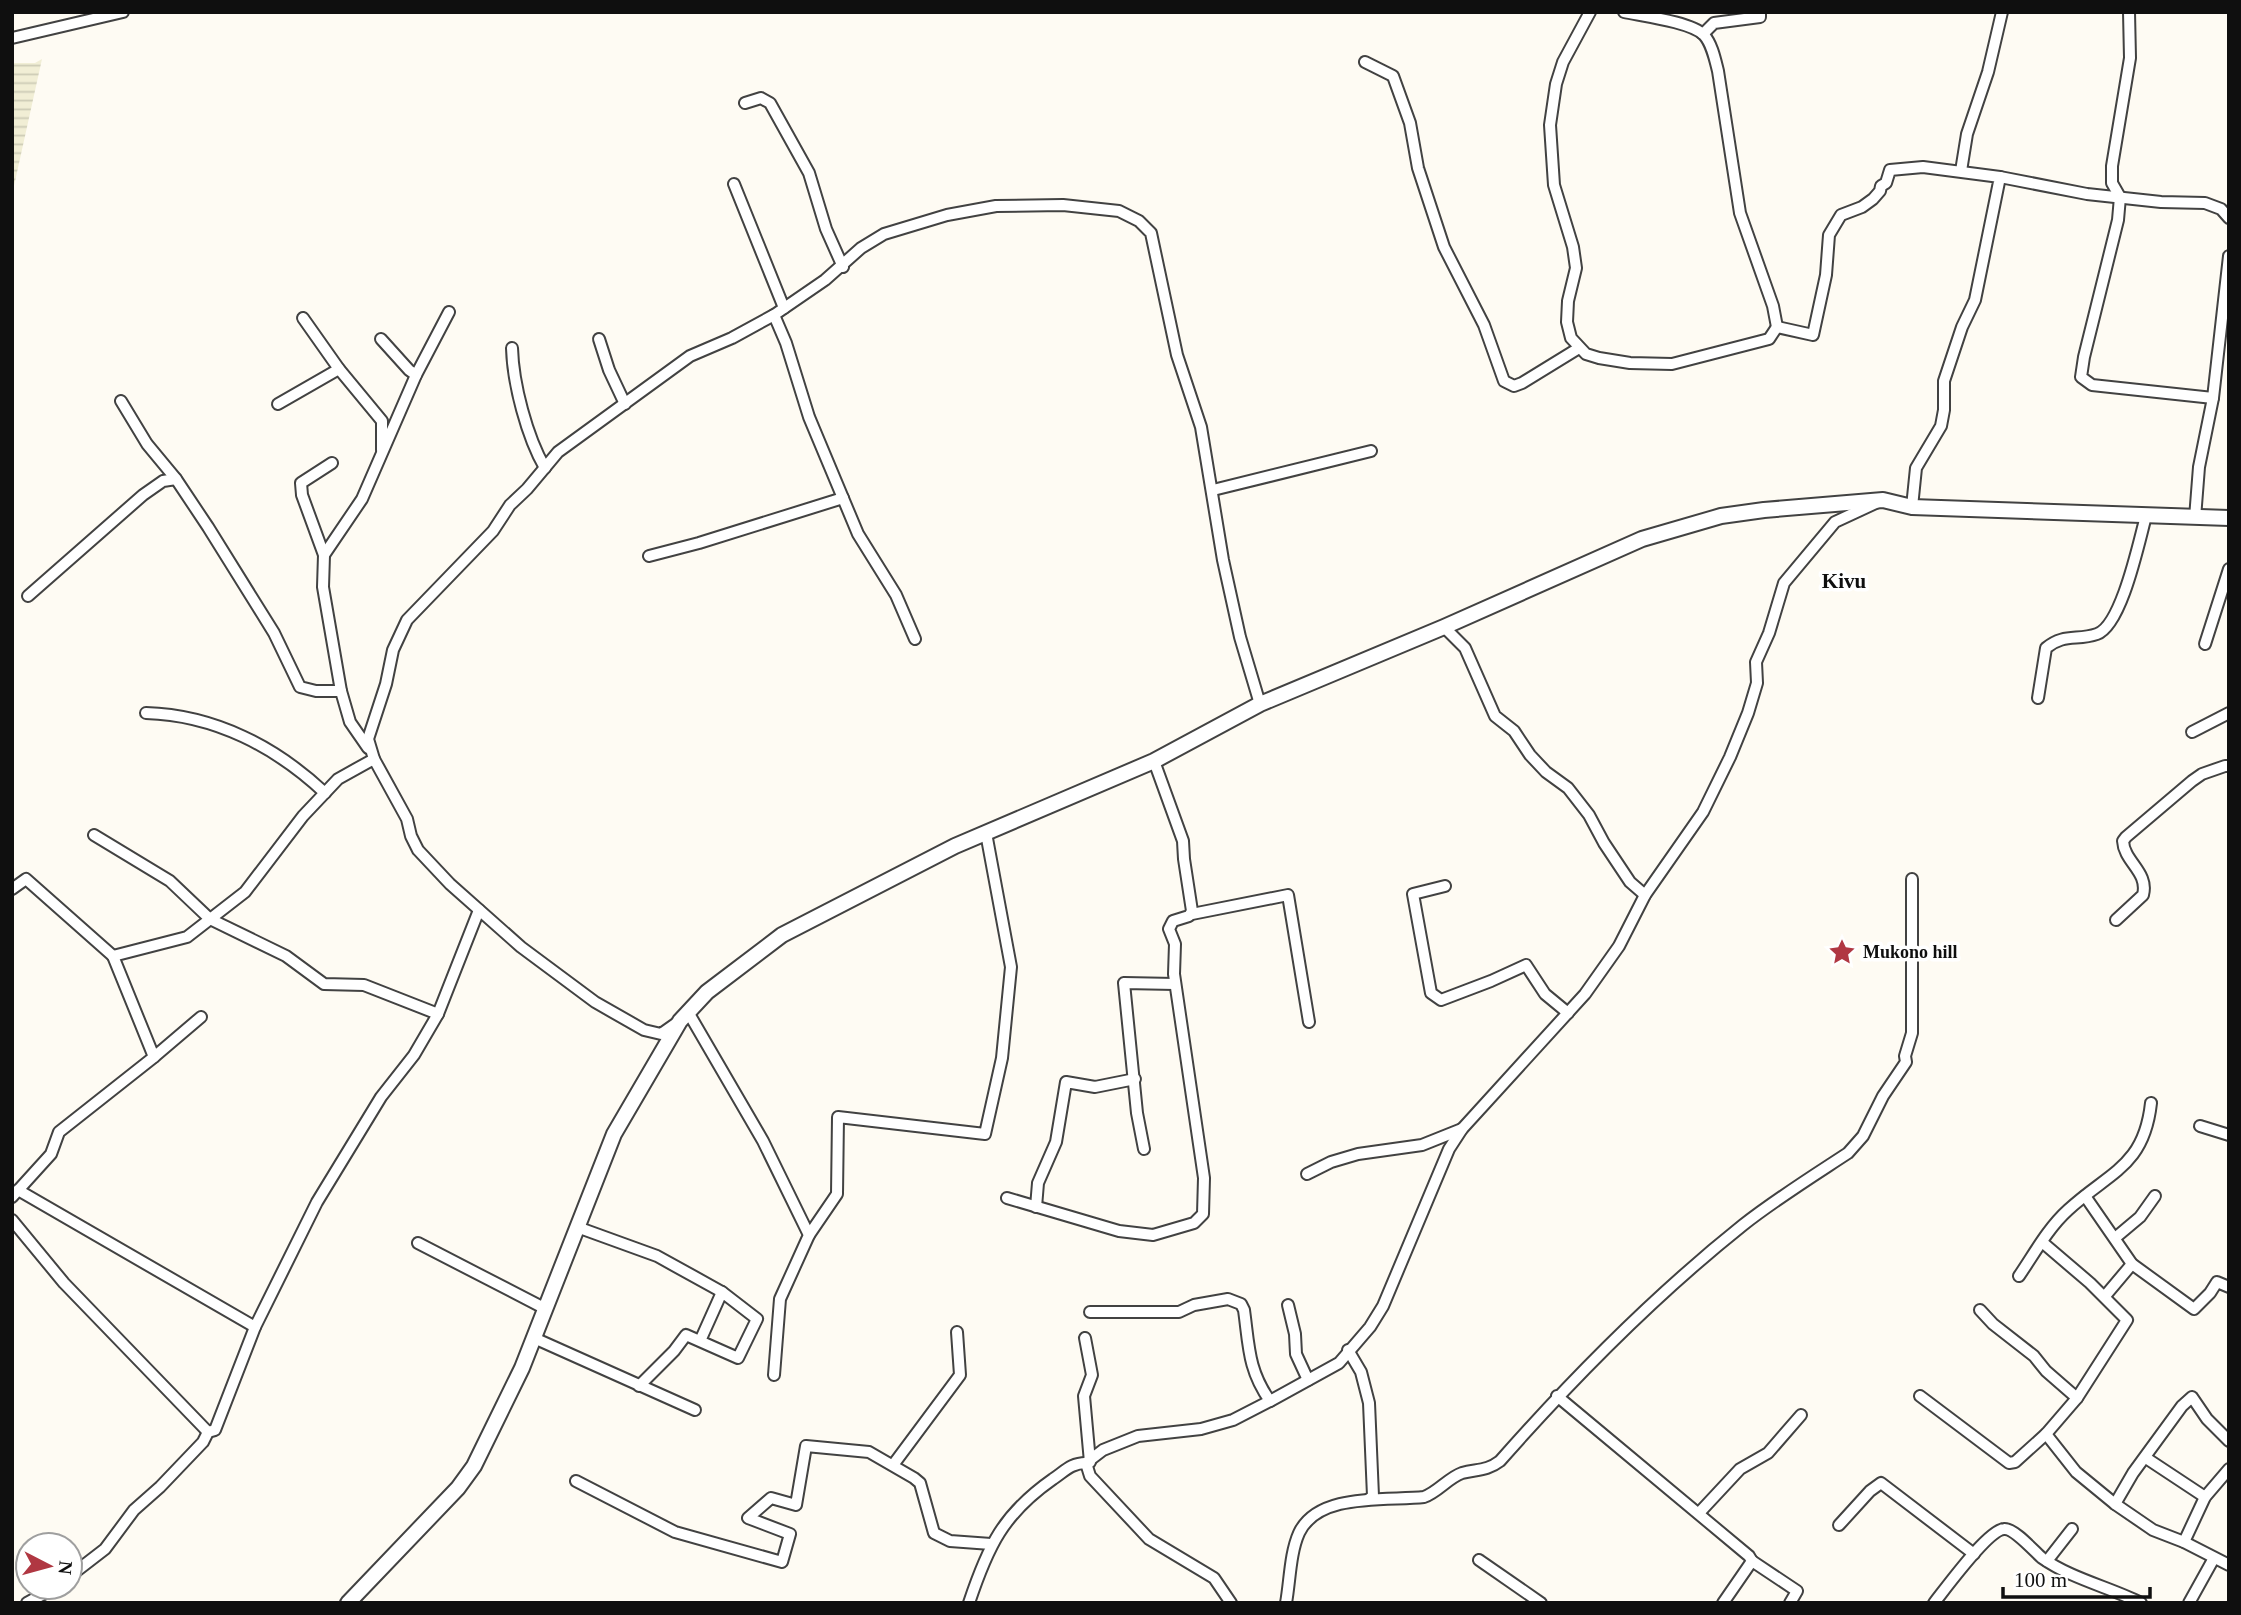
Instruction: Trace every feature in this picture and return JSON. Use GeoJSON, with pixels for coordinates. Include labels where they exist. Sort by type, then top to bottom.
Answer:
{"type":"FeatureCollection","features":[{"type":"Feature","properties":{"kind":"street"},"geometry":{"type":"LineString","coordinates":[[12,38],[123,12]]}},
{"type":"Feature","properties":{"kind":"street"},"geometry":{"type":"LineString","coordinates":[[1590,12],[1563,62],[1556,84],[1550,125],[1554,185],[1573,247],[1576,268],[1566,322],[1571,338],[1586,354],[1599,358],[1630,363],[1672,364],[1769,339],[1777,327],[1773,306],[1740,213],[1718,71],[1712,49],[1703,34],[1662,19],[1624,12]]}},
{"type":"Feature","properties":{"kind":"street"},"geometry":{"type":"LineString","coordinates":[[1703,34],[1714,23],[1729,17],[1760,17],[1759,12]]}},
{"type":"Feature","properties":{"kind":"street"},"geometry":{"type":"LineString","coordinates":[[1961,171],[1967,134],[1988,72],[2002,12]]}},
{"type":"Feature","properties":{"kind":"street"},"geometry":{"type":"LineString","coordinates":[[2130,12],[2130,58],[2112,166],[2112,183],[2120,197],[2115,232],[2081,377],[2092,385],[2213,398]]}},
{"type":"Feature","properties":{"kind":"street"},"geometry":{"type":"LineString","coordinates":[[1365,62],[1392,76],[1410,123],[1418,168],[1444,247],[1484,325],[1504,381],[1514,386],[1522,383],[1578,348]]}},
{"type":"Feature","properties":{"kind":"street"},"geometry":{"type":"LineString","coordinates":[[746,103],[761,98],[770,103],[809,173],[826,229],[843,267]]}},
{"type":"Feature","properties":{"kind":"street"},"geometry":{"type":"LineString","coordinates":[[1777,327],[1813,335],[1826,275],[1829,235],[1841,215],[1862,207],[1881,191],[1890,170],[1923,167],[2000,177],[2087,194],[2161,202],[2204,203],[2221,209],[2229,218]]}},
{"type":"Feature","properties":{"kind":"street"},"geometry":{"type":"LineString","coordinates":[[1912,507],[1916,468],[1941,426],[1944,381],[1962,327],[1975,300],[2000,177]]}},
{"type":"Feature","properties":{"kind":"street"},"geometry":{"type":"LineString","coordinates":[[734,184],[784,308]]}},
{"type":"Feature","properties":{"kind":"street"},"geometry":{"type":"LineString","coordinates":[[372,755],[368,739],[386,684],[393,650],[407,620],[493,531],[510,505],[558,452],[690,356],[732,338],[774,315],[843,267],[860,248],[884,234],[947,215],[996,206],[1063,205],[1109,209],[1130,215],[1151,233],[1177,355],[1201,427],[1223,560],[1240,638],[1260,704]]}},
{"type":"Feature","properties":{"kind":"street"},"geometry":{"type":"LineString","coordinates":[[2195,518],[2199,467],[2213,398],[2229,256]]}},
{"type":"Feature","properties":{"kind":"street"},"geometry":{"type":"LineString","coordinates":[[324,555],[362,499],[416,375],[449,312]]}},
{"type":"Feature","properties":{"kind":"street"},"geometry":{"type":"LineString","coordinates":[[774,315],[786,343],[809,416],[858,534],[896,595],[915,639]]}},
{"type":"Feature","properties":{"kind":"street"},"geometry":{"type":"LineString","coordinates":[[303,318],[339,369],[382,421],[381,456]]}},
{"type":"Feature","properties":{"kind":"street"},"geometry":{"type":"LineString","coordinates":[[381,339],[416,375]]}},
{"type":"Feature","properties":{"kind":"street"},"geometry":{"type":"LineString","coordinates":[[599,339],[609,370],[625,404]]}},
{"type":"Feature","properties":{"kind":"street"},"geometry":{"type":"LineString","coordinates":[[512,348],[513,366],[522,405],[538,457],[545,468]]}},
{"type":"Feature","properties":{"kind":"street"},"geometry":{"type":"LineString","coordinates":[[278,404],[339,369]]}},
{"type":"Feature","properties":{"kind":"street"},"geometry":{"type":"LineString","coordinates":[[121,401],[147,444],[176,479],[274,633],[300,687],[316,691],[341,691]]}},
{"type":"Feature","properties":{"kind":"street"},"geometry":{"type":"LineString","coordinates":[[382,421],[390,422],[398,417]]}},
{"type":"Feature","properties":{"kind":"street"},"geometry":{"type":"LineString","coordinates":[[1213,490],[1371,451]]}},
{"type":"Feature","properties":{"kind":"street"},"geometry":{"type":"LineString","coordinates":[[332,463],[301,483],[302,495],[324,555],[323,587],[341,691],[350,722],[372,755],[407,819],[418,850],[450,884],[542,963],[595,1002],[644,1030],[661,1034],[684,1016],[707,992],[782,935],[955,846],[1154,761],[1260,704],[1444,627],[1642,539],[1721,516],[1883,500],[1912,507],[2229,518]]}},
{"type":"Feature","properties":{"kind":"street"},"geometry":{"type":"LineString","coordinates":[[28,596],[143,495],[163,481],[176,479]]}},
{"type":"Feature","properties":{"kind":"street"},"geometry":{"type":"LineString","coordinates":[[649,556],[843,498]]}},
{"type":"Feature","properties":{"kind":"street"},"geometry":{"type":"LineString","coordinates":[[970,1603],[991,1544],[1007,1520],[1027,1499],[1071,1465],[1088,1463],[1103,1450],[1139,1436],[1201,1429],[1233,1420],[1339,1363],[1370,1327],[1383,1306],[1449,1149],[1462,1129],[1585,994],[1619,946],[1645,895],[1703,812],[1748,713],[1757,683],[1756,662],[1769,633],[1784,583],[1835,522],[1883,500]]}},
{"type":"Feature","properties":{"kind":"street"},"geometry":{"type":"LineString","coordinates":[[2038,698],[2046,648],[2067,637],[2098,634],[2110,622],[2126,590],[2146,516]]}},
{"type":"Feature","properties":{"kind":"street"},"geometry":{"type":"LineString","coordinates":[[2205,644],[2229,569]]}},
{"type":"Feature","properties":{"kind":"street"},"geometry":{"type":"LineString","coordinates":[[1444,627],[1465,648],[1495,716],[1514,731],[1530,755],[1546,772],[1568,788],[1589,815],[1624,873],[1645,895]]}},
{"type":"Feature","properties":{"kind":"street"},"geometry":{"type":"LineString","coordinates":[[146,713],[191,718],[238,734],[271,750],[325,793]]}},
{"type":"Feature","properties":{"kind":"street"},"geometry":{"type":"LineString","coordinates":[[2192,732],[2229,713]]}},
{"type":"Feature","properties":{"kind":"street"},"geometry":{"type":"LineString","coordinates":[[113,956],[187,937],[246,892],[303,816],[338,779],[372,755]]}},
{"type":"Feature","properties":{"kind":"street"},"geometry":{"type":"LineString","coordinates":[[1154,761],[1183,841],[1192,914]]}},
{"type":"Feature","properties":{"kind":"street"},"geometry":{"type":"LineString","coordinates":[[2116,920],[2143,895],[2145,889],[2143,877],[2124,850],[2123,841],[2192,781],[2202,774],[2229,766]]}},
{"type":"Feature","properties":{"kind":"street"},"geometry":{"type":"LineString","coordinates":[[774,1375],[780,1299],[809,1236],[837,1194],[838,1116],[985,1134],[1002,1058],[1011,967],[986,833]]}},
{"type":"Feature","properties":{"kind":"street"},"geometry":{"type":"LineString","coordinates":[[94,835],[170,881],[211,919],[286,956],[324,984],[364,985],[438,1014]]}},
{"type":"Feature","properties":{"kind":"street"},"geometry":{"type":"LineString","coordinates":[[12,889],[26,879],[113,956],[154,1057]]}},
{"type":"Feature","properties":{"kind":"street"},"geometry":{"type":"LineString","coordinates":[[1286,1603],[1298,1534],[1321,1512],[1343,1503],[1369,1499],[1424,1497],[1458,1475],[1490,1468],[1500,1461],[1557,1396],[1653,1300],[1745,1223],[1848,1153],[1863,1136],[1883,1096],[1906,1062],[1905,1056],[1912,1034],[1912,879]]}},
{"type":"Feature","properties":{"kind":"street"},"geometry":{"type":"LineString","coordinates":[[1445,886],[1413,894],[1431,993],[1441,1000],[1526,965],[1545,994],[1568,1013]]}},
{"type":"Feature","properties":{"kind":"street"},"geometry":{"type":"LineString","coordinates":[[1007,1198],[1119,1231],[1153,1235],[1188,1225],[1202,1217],[1204,1178],[1175,984],[1174,944],[1169,926],[1172,921],[1192,914],[1288,895],[1309,1022]]}},
{"type":"Feature","properties":{"kind":"street"},"geometry":{"type":"LineString","coordinates":[[84,1565],[105,1549],[134,1510],[169,1478],[203,1442],[208,1432],[215,1430],[255,1327],[317,1202],[381,1097],[414,1055],[438,1014],[480,910]]}},
{"type":"Feature","properties":{"kind":"street"},"geometry":{"type":"LineString","coordinates":[[1144,1149],[1137,1113],[1124,984],[1175,984]]}},
{"type":"Feature","properties":{"kind":"street"},"geometry":{"type":"LineString","coordinates":[[348,1603],[458,1488],[474,1466],[522,1368],[614,1134],[684,1016]]}},
{"type":"Feature","properties":{"kind":"street"},"geometry":{"type":"LineString","coordinates":[[684,1016],[763,1141],[809,1236]]}},
{"type":"Feature","properties":{"kind":"street"},"geometry":{"type":"LineString","coordinates":[[201,1017],[59,1132],[51,1154],[15,1194],[255,1327]]}},
{"type":"Feature","properties":{"kind":"street"},"geometry":{"type":"LineString","coordinates":[[1036,1207],[1038,1183],[1056,1142],[1066,1082],[1096,1087],[1135,1079]]}},
{"type":"Feature","properties":{"kind":"street"},"geometry":{"type":"LineString","coordinates":[[2019,1276],[2067,1210],[2129,1162],[2148,1124],[2151,1102]]}},
{"type":"Feature","properties":{"kind":"street"},"geometry":{"type":"LineString","coordinates":[[2200,1126],[2229,1135]]}},
{"type":"Feature","properties":{"kind":"street"},"geometry":{"type":"LineString","coordinates":[[1307,1174],[1331,1162],[1358,1154],[1422,1145],[1462,1129]]}},
{"type":"Feature","properties":{"kind":"street"},"geometry":{"type":"LineString","coordinates":[[2085,1196],[2132,1264],[2194,1310],[2217,1282],[2229,1287]]}},
{"type":"Feature","properties":{"kind":"street"},"geometry":{"type":"LineString","coordinates":[[2115,1238],[2140,1217],[2155,1196]]}},
{"type":"Feature","properties":{"kind":"street"},"geometry":{"type":"LineString","coordinates":[[12,1220],[64,1283],[208,1432]]}},
{"type":"Feature","properties":{"kind":"street"},"geometry":{"type":"LineString","coordinates":[[577,1227],[657,1256],[722,1292],[757,1319],[738,1358],[686,1335],[674,1351],[639,1385]]}},
{"type":"Feature","properties":{"kind":"street"},"geometry":{"type":"LineString","coordinates":[[1920,1396],[2009,1463],[2015,1462],[2046,1434],[2077,1398],[2127,1324],[2125,1317],[2105,1296],[2042,1242]]}},
{"type":"Feature","properties":{"kind":"street"},"geometry":{"type":"LineString","coordinates":[[418,1243],[544,1311]]}},
{"type":"Feature","properties":{"kind":"street"},"geometry":{"type":"LineString","coordinates":[[2105,1296],[2132,1264]]}},
{"type":"Feature","properties":{"kind":"street"},"geometry":{"type":"LineString","coordinates":[[700,1341],[722,1292]]}},
{"type":"Feature","properties":{"kind":"street"},"geometry":{"type":"LineString","coordinates":[[1090,1312],[1179,1312],[1194,1305],[1220,1299],[1237,1301],[1244,1310],[1250,1360],[1258,1384],[1270,1401]]}},
{"type":"Feature","properties":{"kind":"street"},"geometry":{"type":"LineString","coordinates":[[1288,1305],[1295,1334],[1296,1354],[1308,1380]]}},
{"type":"Feature","properties":{"kind":"street"},"geometry":{"type":"LineString","coordinates":[[1980,1310],[1993,1324],[2034,1356],[2046,1371],[2077,1398]]}},
{"type":"Feature","properties":{"kind":"street"},"geometry":{"type":"LineString","coordinates":[[893,1465],[960,1375],[957,1332]]}},
{"type":"Feature","properties":{"kind":"street"},"geometry":{"type":"LineString","coordinates":[[534,1338],[695,1410]]}},
{"type":"Feature","properties":{"kind":"street"},"geometry":{"type":"LineString","coordinates":[[1085,1338],[1092,1375],[1084,1396],[1090,1476],[1149,1539],[1214,1578],[1231,1603]]}},
{"type":"Feature","properties":{"kind":"street"},"geometry":{"type":"LineString","coordinates":[[1348,1350],[1362,1372],[1369,1403],[1373,1496],[1369,1499]]}},
{"type":"Feature","properties":{"kind":"street"},"geometry":{"type":"LineString","coordinates":[[1557,1396],[1699,1513],[1752,1561],[1797,1591],[1790,1603]]}},
{"type":"Feature","properties":{"kind":"street"},"geometry":{"type":"LineString","coordinates":[[2115,1504],[2133,1474],[2182,1406],[2192,1397],[2207,1419],[2229,1441]]}},
{"type":"Feature","properties":{"kind":"street"},"geometry":{"type":"LineString","coordinates":[[1699,1513],[1740,1469],[1768,1453],[1801,1415]]}},
{"type":"Feature","properties":{"kind":"street"},"geometry":{"type":"LineString","coordinates":[[2046,1434],[2076,1472],[2115,1504],[2153,1530],[2229,1565]]}},
{"type":"Feature","properties":{"kind":"street"},"geometry":{"type":"LineString","coordinates":[[576,1481],[675,1532],[782,1562],[790,1534],[748,1518],[771,1498],[796,1505],[806,1446],[869,1452],[920,1483],[934,1533],[950,1541],[991,1544]]}},
{"type":"Feature","properties":{"kind":"street"},"geometry":{"type":"LineString","coordinates":[[2146,1458],[2205,1497]]}},
{"type":"Feature","properties":{"kind":"street"},"geometry":{"type":"LineString","coordinates":[[2184,1542],[2205,1497],[2229,1469]]}},
{"type":"Feature","properties":{"kind":"street"},"geometry":{"type":"LineString","coordinates":[[1839,1525],[1870,1491],[1881,1483],[1974,1553]]}},
{"type":"Feature","properties":{"kind":"street"},"geometry":{"type":"LineString","coordinates":[[1934,1603],[1974,1553],[1998,1531],[2005,1529],[2014,1532],[2030,1549],[2065,1571],[2141,1603]]}},
{"type":"Feature","properties":{"kind":"street"},"geometry":{"type":"LineString","coordinates":[[2047,1561],[2072,1529]]}},
{"type":"Feature","properties":{"kind":"street"},"geometry":{"type":"LineString","coordinates":[[2189,1603],[2214,1558]]}},
{"type":"Feature","properties":{"kind":"street"},"geometry":{"type":"LineString","coordinates":[[1479,1560],[1541,1603]]}},
{"type":"Feature","properties":{"kind":"street"},"geometry":{"type":"LineString","coordinates":[[1723,1603],[1752,1561]]}},
{"type":"Feature","properties":{"kind":"street"},"geometry":{"type":"LineString","coordinates":[[2108,1603],[2114,1591]]}},
{"type":"Feature","properties":{"kind":"shaded area"},"geometry":{"type":"Polygon","coordinates":[[[42,59],[12,195],[12,63],[35,63],[42,59]]]}},
{"type":"Feature","properties":{"kind":"place","name":"Mukono hill"},"geometry":{"type":"Point","coordinates":[1842,952]}},
{"type":"Feature","properties":{"kind":"district","name":"Kivu"},"geometry":{"type":"Point","coordinates":[1844,581]}}]}
